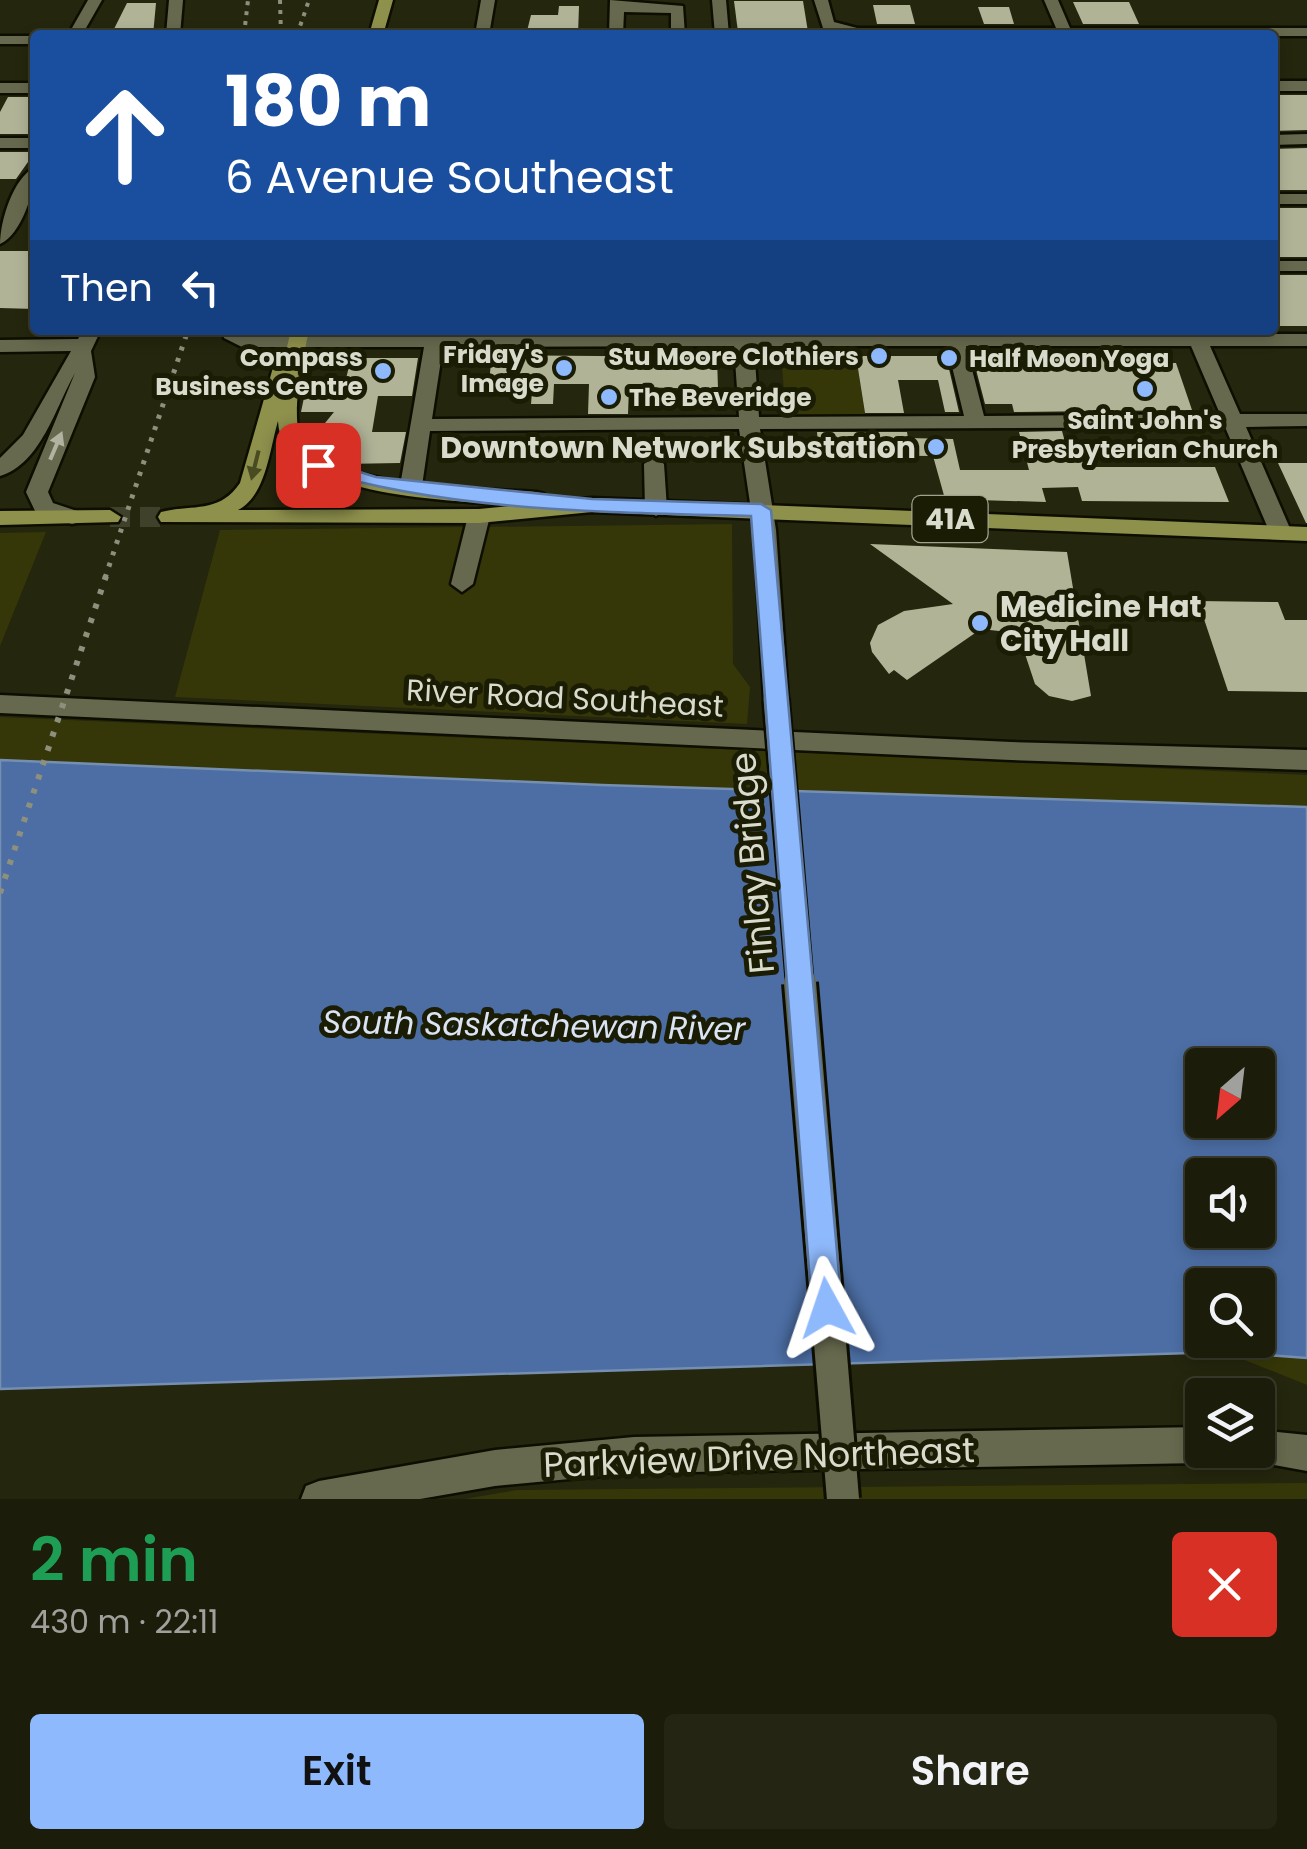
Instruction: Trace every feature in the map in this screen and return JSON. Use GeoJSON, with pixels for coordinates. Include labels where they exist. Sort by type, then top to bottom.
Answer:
{"type":"FeatureCollection","features":[{"type":"Feature","properties":{"kind":"main road"},"geometry":{"type":"LineString","coordinates":[[377,30],[386,0]]}},
{"type":"Feature","properties":{"kind":"main road"},"geometry":{"type":"LineString","coordinates":[[299,336],[288,433],[299,452],[342,475],[592,505]]}},
{"type":"Feature","properties":{"kind":"main road"},"geometry":{"type":"LineString","coordinates":[[202,516],[232,506],[246,493],[281,365],[299,336]]}},
{"type":"Feature","properties":{"kind":"main road","name":"41A"},"geometry":{"type":"LineString","coordinates":[[169,517],[479,516],[592,505],[1307,534]]}},
{"type":"Feature","properties":{"kind":"main road"},"geometry":{"type":"LineString","coordinates":[[0,518],[110,517]]}},
{"type":"Feature","properties":{"kind":"street"},"geometry":{"type":"LineString","coordinates":[[78,30],[95,0]]}},
{"type":"Feature","properties":{"kind":"street"},"geometry":{"type":"LineString","coordinates":[[173,30],[176,0]]}},
{"type":"Feature","properties":{"kind":"street"},"geometry":{"type":"LineString","coordinates":[[483,30],[488,0]]}},
{"type":"Feature","properties":{"kind":"street"},"geometry":{"type":"LineString","coordinates":[[719,0],[722,30]]}},
{"type":"Feature","properties":{"kind":"street"},"geometry":{"type":"LineString","coordinates":[[822,0],[828,24],[842,30]]}},
{"type":"Feature","properties":{"kind":"street"},"geometry":{"type":"LineString","coordinates":[[1052,0],[1064,30]]}},
{"type":"Feature","properties":{"kind":"street"},"geometry":{"type":"LineString","coordinates":[[616,30],[616,3],[678,9],[678,30]]}},
{"type":"Feature","properties":{"kind":"street"},"geometry":{"type":"LineString","coordinates":[[1278,32],[1307,32]]}},
{"type":"Feature","properties":{"kind":"street"},"geometry":{"type":"LineString","coordinates":[[0,40],[30,40]]}},
{"type":"Feature","properties":{"kind":"street"},"geometry":{"type":"LineString","coordinates":[[1278,86],[1307,86]]}},
{"type":"Feature","properties":{"kind":"street"},"geometry":{"type":"LineString","coordinates":[[0,88],[30,88]]}},
{"type":"Feature","properties":{"kind":"street"},"geometry":{"type":"LineString","coordinates":[[1278,140],[1307,140]]}},
{"type":"Feature","properties":{"kind":"street"},"geometry":{"type":"LineString","coordinates":[[0,143],[30,142]]}},
{"type":"Feature","properties":{"kind":"street"},"geometry":{"type":"LineString","coordinates":[[1278,199],[1307,199]]}},
{"type":"Feature","properties":{"kind":"street"},"geometry":{"type":"LineString","coordinates":[[0,202],[27,202]]}},
{"type":"Feature","properties":{"kind":"street"},"geometry":{"type":"LineString","coordinates":[[0,239],[27,202]]}},
{"type":"Feature","properties":{"kind":"street"},"geometry":{"type":"LineString","coordinates":[[1278,266],[1307,266]]}},
{"type":"Feature","properties":{"kind":"street"},"geometry":{"type":"LineString","coordinates":[[233,335],[242,341],[299,336],[435,335],[411,486]]}},
{"type":"Feature","properties":{"kind":"street","name":"Finlay Bridge"},"geometry":{"type":"LineString","coordinates":[[743,335],[843,1499]]}},
{"type":"Feature","properties":{"kind":"street"},"geometry":{"type":"LineString","coordinates":[[796,335],[1196,335],[1307,340]]}},
{"type":"Feature","properties":{"kind":"street"},"geometry":{"type":"LineString","coordinates":[[1196,335],[1280,533]]}},
{"type":"Feature","properties":{"kind":"street"},"geometry":{"type":"LineString","coordinates":[[954,338],[976,422]]}},
{"type":"Feature","properties":{"kind":"street"},"geometry":{"type":"LineString","coordinates":[[0,346],[87,343]]}},
{"type":"Feature","properties":{"kind":"street"},"geometry":{"type":"LineString","coordinates":[[0,470],[35,438],[64,375],[87,343]]}},
{"type":"Feature","properties":{"kind":"street"},"geometry":{"type":"LineString","coordinates":[[72,517],[44,508],[37,492],[86,377],[87,343]]}},
{"type":"Feature","properties":{"kind":"street"},"geometry":{"type":"LineString","coordinates":[[420,425],[1307,420]]}},
{"type":"Feature","properties":{"kind":"street"},"geometry":{"type":"LineString","coordinates":[[654,464],[656,509]]}},
{"type":"Feature","properties":{"kind":"street"},"geometry":{"type":"LineString","coordinates":[[462,584],[479,516]]}},
{"type":"Feature","properties":{"kind":"street","name":"River Road Southeast"},"geometry":{"type":"LineString","coordinates":[[0,704],[992,750],[1307,760]]}},
{"type":"Feature","properties":{"kind":"street","name":"Parkview Drive Northeast"},"geometry":{"type":"LineString","coordinates":[[319,1499],[495,1468],[634,1455],[1185,1445]]}},
{"type":"Feature","properties":{"kind":"street"},"geometry":{"type":"LineString","coordinates":[[1275,1450],[1307,1453]]}},
{"type":"Feature","properties":{"kind":"shaded area"},"geometry":{"type":"Polygon","coordinates":[[[781,355],[856,356],[865,415],[786,415],[781,355]]]}},
{"type":"Feature","properties":{"kind":"shaded area"},"geometry":{"type":"Polygon","coordinates":[[[732,524],[733,664],[750,687],[747,724],[175,697],[220,530],[732,524]]]}},
{"type":"Feature","properties":{"kind":"shaded area"},"geometry":{"type":"Polygon","coordinates":[[[46,532],[0,646],[0,533],[46,532]]]}},
{"type":"Feature","properties":{"kind":"shaded area"},"geometry":{"type":"Polygon","coordinates":[[[0,717],[1307,775],[1307,807],[602,785],[0,760],[0,717]]]}},
{"type":"Feature","properties":{"kind":"shaded area"},"geometry":{"type":"Polygon","coordinates":[[[1240,1358],[1307,1358],[1307,1385],[1240,1358]]]}},
{"type":"Feature","properties":{"kind":"shaded area"},"geometry":{"type":"Polygon","coordinates":[[[1307,1483],[1307,1499],[464,1499],[517,1490],[1307,1483]]]}},
{"type":"Feature","properties":{"kind":"water","name":"South Saskatchewan River"},"geometry":{"type":"Polygon","coordinates":[[[0,760],[602,785],[1307,807],[1307,1358],[1275,1356],[1275,1268],[1185,1268],[1185,1353],[0,1389],[0,760]]]}},
{"type":"Feature","properties":{"kind":"building"},"geometry":{"type":"Polygon","coordinates":[[[734,1],[803,1],[808,30],[738,30],[734,1]]]}},
{"type":"Feature","properties":{"kind":"building"},"geometry":{"type":"Polygon","coordinates":[[[1073,2],[1129,2],[1139,24],[1083,24],[1073,2]]]}},
{"type":"Feature","properties":{"kind":"building"},"geometry":{"type":"Polygon","coordinates":[[[127,3],[156,3],[153,30],[114,30],[127,3]]]}},
{"type":"Feature","properties":{"kind":"building"},"geometry":{"type":"Polygon","coordinates":[[[873,5],[910,5],[915,24],[877,24],[873,5]]]}},
{"type":"Feature","properties":{"kind":"building"},"geometry":{"type":"Polygon","coordinates":[[[559,6],[579,6],[578,30],[527,30],[531,15],[558,15],[559,6]]]}},
{"type":"Feature","properties":{"kind":"building"},"geometry":{"type":"Polygon","coordinates":[[[978,7],[1009,7],[1014,24],[984,24],[978,7]]]}},
{"type":"Feature","properties":{"kind":"building"},"geometry":{"type":"Polygon","coordinates":[[[1278,95],[1307,95],[1307,130],[1278,131],[1278,95]]]}},
{"type":"Feature","properties":{"kind":"building"},"geometry":{"type":"Polygon","coordinates":[[[8,97],[30,97],[30,134],[0,134],[0,112],[8,97]]]}},
{"type":"Feature","properties":{"kind":"building"},"geometry":{"type":"Polygon","coordinates":[[[1307,148],[1307,190],[1278,190],[1278,149],[1307,148]]]}},
{"type":"Feature","properties":{"kind":"building"},"geometry":{"type":"Polygon","coordinates":[[[0,152],[30,152],[30,159],[16,179],[0,179],[0,152]]]}},
{"type":"Feature","properties":{"kind":"building"},"geometry":{"type":"Polygon","coordinates":[[[1278,208],[1307,208],[1307,257],[1278,257],[1278,208]]]}},
{"type":"Feature","properties":{"kind":"building"},"geometry":{"type":"Polygon","coordinates":[[[0,251],[30,251],[30,309],[0,308],[0,251]]]}},
{"type":"Feature","properties":{"kind":"building"},"geometry":{"type":"Polygon","coordinates":[[[1278,275],[1307,275],[1307,326],[1278,326],[1278,275]]]}},
{"type":"Feature","properties":{"kind":"building"},"geometry":{"type":"Polygon","coordinates":[[[492,355],[717,357],[718,389],[629,387],[628,414],[588,414],[589,384],[554,384],[553,404],[531,404],[532,392],[488,390],[492,355]]]}},
{"type":"Feature","properties":{"kind":"building"},"geometry":{"type":"Polygon","coordinates":[[[856,356],[946,356],[959,412],[945,412],[938,380],[898,380],[904,413],[865,413],[856,356]]]}},
{"type":"Feature","properties":{"kind":"building"},"geometry":{"type":"Polygon","coordinates":[[[1159,357],[1161,363],[1176,363],[1192,410],[1014,412],[1012,404],[985,404],[973,358],[1159,357]]]}},
{"type":"Feature","properties":{"kind":"building"},"geometry":{"type":"Polygon","coordinates":[[[351,358],[418,358],[412,396],[378,396],[372,432],[406,432],[400,463],[343,464],[312,439],[334,412],[301,412],[307,383],[345,383],[351,358]]]}},
{"type":"Feature","properties":{"kind":"building"},"geometry":{"type":"Polygon","coordinates":[[[1062,431],[1068,453],[1087,453],[1090,467],[1215,467],[1229,502],[1082,501],[1078,487],[1042,488],[1046,502],[945,499],[933,456],[819,455],[817,432],[907,432],[908,438],[953,439],[960,470],[1029,470],[1019,432],[1062,431]]]}},
{"type":"Feature","properties":{"kind":"building"},"geometry":{"type":"Polygon","coordinates":[[[1278,463],[1307,463],[1307,523],[1306,523],[1278,463]]]}},
{"type":"Feature","properties":{"kind":"building","name":"Medicine Hat City Hall"},"geometry":{"type":"Polygon","coordinates":[[[870,544],[1067,552],[1091,696],[1072,701],[1049,696],[1035,684],[1025,654],[1012,645],[1008,632],[981,629],[907,680],[894,670],[889,674],[872,652],[870,643],[878,625],[904,611],[953,604],[870,544]]]}},
{"type":"Feature","properties":{"kind":"building"},"geometry":{"type":"Polygon","coordinates":[[[1198,601],[1278,602],[1285,620],[1307,620],[1307,692],[1228,691],[1198,601]]]}},
{"type":"Feature","properties":{"kind":"tunnel"},"geometry":{"type":"LineString","coordinates":[[110,517],[169,517]]}},
{"type":"Feature","properties":{"kind":"railway"},"geometry":{"type":"LineString","coordinates":[[245,30],[248,0]]}},
{"type":"Feature","properties":{"kind":"railway"},"geometry":{"type":"LineString","coordinates":[[280,0],[281,30]]}},
{"type":"Feature","properties":{"kind":"railway"},"geometry":{"type":"LineString","coordinates":[[299,30],[309,0]]}},
{"type":"Feature","properties":{"kind":"railway"},"geometry":{"type":"LineString","coordinates":[[105,578],[186,335]]}},
{"type":"Feature","properties":{"kind":"railway"},"geometry":{"type":"LineString","coordinates":[[0,893],[106,576]]}},
{"type":"Feature","properties":{"kind":"place","name":"Stu Moore Clothiers"},"geometry":{"type":"Point","coordinates":[879,356]}},
{"type":"Feature","properties":{"kind":"place","name":"Half Moon Yoga"},"geometry":{"type":"Point","coordinates":[949,358]}},
{"type":"Feature","properties":{"kind":"place","name":"Friday's Image"},"geometry":{"type":"Point","coordinates":[564,368]}},
{"type":"Feature","properties":{"kind":"place","name":"Compass Business Centre"},"geometry":{"type":"Point","coordinates":[383,371]}},
{"type":"Feature","properties":{"kind":"place","name":"Saint John's Presbyterian Church"},"geometry":{"type":"Point","coordinates":[1145,389]}},
{"type":"Feature","properties":{"kind":"place","name":"The Beveridge"},"geometry":{"type":"Point","coordinates":[609,397]}},
{"type":"Feature","properties":{"kind":"place","name":"Downtown Network Substation"},"geometry":{"type":"Point","coordinates":[936,447]}},
{"type":"Feature","properties":{"kind":"place","name":"Medicine Hat City Hall"},"geometry":{"type":"Point","coordinates":[980,623]}},
{"type":"Feature","properties":{"kind":"route"},"geometry":{"type":"LineString","coordinates":[[318,465],[375,482],[592,505],[761,510],[827,1308]]}}]}
